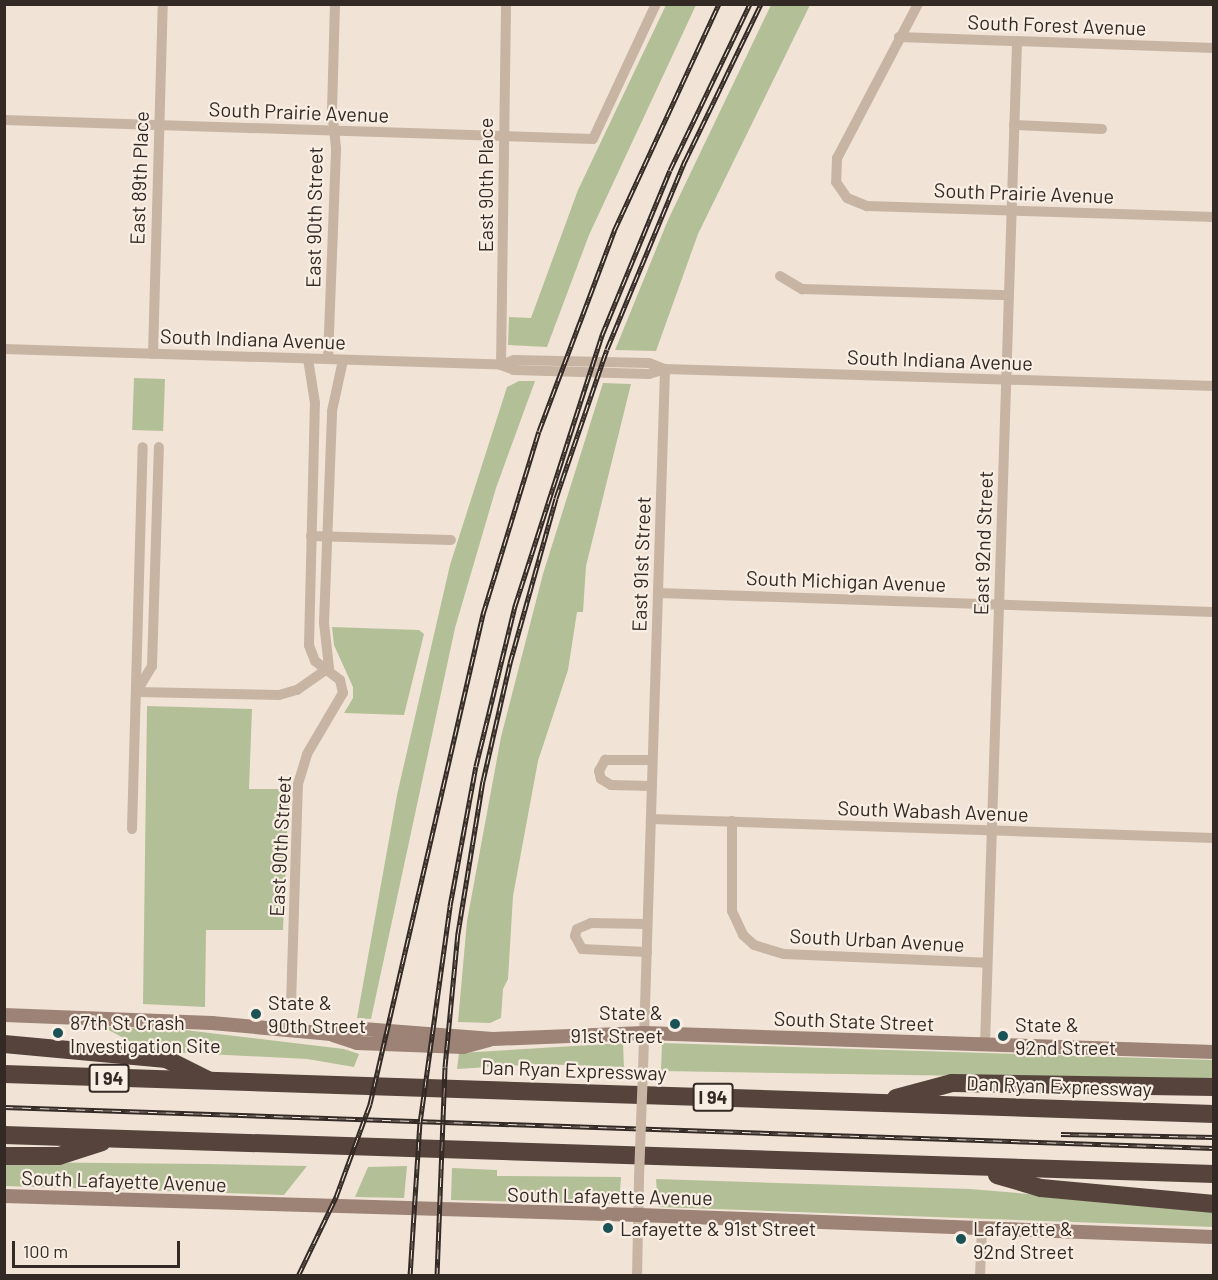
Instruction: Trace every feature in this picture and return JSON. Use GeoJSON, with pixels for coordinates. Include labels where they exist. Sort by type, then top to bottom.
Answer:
{"type":"FeatureCollection","features":[{"type":"Feature","properties":{"kind":"highway"},"geometry":{"type":"LineString","coordinates":[[4,1044],[166,1059],[213,1082]]}},
{"type":"Feature","properties":{"kind":"highway","name":"Dan Ryan Expressway"},"geometry":{"type":"LineString","coordinates":[[4,1074],[1214,1114]]}},
{"type":"Feature","properties":{"kind":"highway"},"geometry":{"type":"LineString","coordinates":[[877,1103],[952,1083],[1214,1087]]}},
{"type":"Feature","properties":{"kind":"highway"},"geometry":{"type":"LineString","coordinates":[[4,1135],[1214,1174]]}},
{"type":"Feature","properties":{"kind":"highway"},"geometry":{"type":"LineString","coordinates":[[4,1156],[59,1156],[113,1138]]}},
{"type":"Feature","properties":{"kind":"highway"},"geometry":{"type":"LineString","coordinates":[[972,1168],[1041,1188],[1214,1204]]}},
{"type":"Feature","properties":{"kind":"main road","name":"South State Street"},"geometry":{"type":"LineString","coordinates":[[4,1015],[200,1022],[331,1034],[357,1043],[463,1047],[494,1039],[644,1033],[1214,1052]]}},
{"type":"Feature","properties":{"kind":"main road","name":"South Lafayette Avenue"},"geometry":{"type":"LineString","coordinates":[[4,1196],[639,1215],[1214,1237]]}},
{"type":"Feature","properties":{"kind":"street","name":"East 89th Place"},"geometry":{"type":"LineString","coordinates":[[153,354],[164,4]]}},
{"type":"Feature","properties":{"kind":"street","name":"East 90th Street"},"geometry":{"type":"LineString","coordinates":[[328,359],[335,4]]}},
{"type":"Feature","properties":{"kind":"street","name":"East 90th Place"},"geometry":{"type":"LineString","coordinates":[[501,365],[506,4]]}},
{"type":"Feature","properties":{"kind":"street","name":"South Prairie Avenue"},"geometry":{"type":"LineString","coordinates":[[4,120],[593,139],[656,4]]}},
{"type":"Feature","properties":{"kind":"street"},"geometry":{"type":"LineString","coordinates":[[899,37],[918,4]]}},
{"type":"Feature","properties":{"kind":"street","name":"South Prairie Avenue"},"geometry":{"type":"LineString","coordinates":[[899,37],[837,158],[834,171],[840,190],[847,198],[867,206],[1214,217]]}},
{"type":"Feature","properties":{"kind":"street","name":"South Forest Avenue"},"geometry":{"type":"LineString","coordinates":[[899,37],[1214,48]]}},
{"type":"Feature","properties":{"kind":"street","name":"East 92nd Street"},"geometry":{"type":"LineString","coordinates":[[985,1045],[1017,42]]}},
{"type":"Feature","properties":{"kind":"street"},"geometry":{"type":"LineString","coordinates":[[1014,125],[1102,129]]}},
{"type":"Feature","properties":{"kind":"street"},"geometry":{"type":"LineString","coordinates":[[780,276],[802,289],[1009,295]]}},
{"type":"Feature","properties":{"kind":"street","name":"South Indiana Avenue"},"geometry":{"type":"LineString","coordinates":[[4,349],[501,365],[514,370],[649,374],[665,369],[1214,386]]}},
{"type":"Feature","properties":{"kind":"street","name":"East 90th Street"},"geometry":{"type":"LineString","coordinates":[[291,1005],[298,784],[307,754],[340,703],[340,680],[329,668],[315,661],[309,645],[315,403],[308,358]]}},
{"type":"Feature","properties":{"kind":"street","name":"East 90th Street"},"geometry":{"type":"LineString","coordinates":[[329,668],[324,623],[332,411],[343,360]]}},
{"type":"Feature","properties":{"kind":"street","name":"East 91st Street"},"geometry":{"type":"LineString","coordinates":[[637,1275],[665,369]]}},
{"type":"Feature","properties":{"kind":"street"},"geometry":{"type":"LineString","coordinates":[[132,829],[143,447]]}},
{"type":"Feature","properties":{"kind":"street"},"geometry":{"type":"LineString","coordinates":[[137,692],[153,666],[159,447]]}},
{"type":"Feature","properties":{"kind":"street"},"geometry":{"type":"LineString","coordinates":[[311,536],[451,540]]}},
{"type":"Feature","properties":{"kind":"street","name":"South Michigan Avenue"},"geometry":{"type":"LineString","coordinates":[[658,593],[1214,612]]}},
{"type":"Feature","properties":{"kind":"street"},"geometry":{"type":"LineString","coordinates":[[137,692],[279,695],[297,690],[329,668]]}},
{"type":"Feature","properties":{"kind":"street"},"geometry":{"type":"LineString","coordinates":[[651,786],[611,785],[601,779],[599,771],[605,760],[652,760]]}},
{"type":"Feature","properties":{"kind":"street","name":"South Wabash Avenue"},"geometry":{"type":"LineString","coordinates":[[651,819],[1214,838]]}},
{"type":"Feature","properties":{"kind":"street","name":"South Urban Avenue"},"geometry":{"type":"LineString","coordinates":[[732,821],[732,911],[743,935],[754,945],[784,954],[987,963]]}},
{"type":"Feature","properties":{"kind":"street"},"geometry":{"type":"LineString","coordinates":[[647,924],[591,923],[577,929],[575,936],[582,948],[647,952]]}},
{"type":"Feature","properties":{"kind":"street"},"geometry":{"type":"LineString","coordinates":[[980,1275],[982,1228]]}},
{"type":"Feature","properties":{"kind":"green space"},"geometry":{"type":"Polygon","coordinates":[[[666,5],[696,5],[589,235],[547,347],[508,345],[509,317],[531,318],[578,190],[666,5]]]}},
{"type":"Feature","properties":{"kind":"green space"},"geometry":{"type":"Polygon","coordinates":[[[771,5],[810,5],[698,234],[656,351],[615,350],[668,220],[771,5]]]}},
{"type":"Feature","properties":{"kind":"green space"},"geometry":{"type":"Polygon","coordinates":[[[134,378],[165,379],[163,431],[132,430],[134,378]]]}},
{"type":"Feature","properties":{"kind":"green space"},"geometry":{"type":"Polygon","coordinates":[[[519,381],[535,381],[496,488],[455,628],[371,1019],[357,1018],[397,795],[450,565],[507,387],[519,381]]]}},
{"type":"Feature","properties":{"kind":"green space"},"geometry":{"type":"Polygon","coordinates":[[[603,383],[631,384],[586,566],[583,612],[577,612],[568,670],[538,761],[513,896],[508,979],[503,989],[501,1018],[490,1023],[458,1022],[467,921],[501,737],[543,574],[603,383]]]}},
{"type":"Feature","properties":{"kind":"green space"},"geometry":{"type":"Polygon","coordinates":[[[332,627],[419,630],[424,634],[404,715],[344,713],[353,698],[353,687],[334,645],[332,627]]]}},
{"type":"Feature","properties":{"kind":"green space"},"geometry":{"type":"Polygon","coordinates":[[[147,706],[252,709],[249,789],[289,789],[283,930],[206,930],[205,1007],[143,1004],[147,706]]]}},
{"type":"Feature","properties":{"kind":"green space"},"geometry":{"type":"Polygon","coordinates":[[[103,1027],[168,1028],[344,1049],[359,1054],[354,1067],[307,1059],[148,1051],[103,1027]]]}},
{"type":"Feature","properties":{"kind":"green space"},"geometry":{"type":"Polygon","coordinates":[[[623,1043],[624,1067],[539,1064],[457,1069],[459,1053],[623,1043]]]}},
{"type":"Feature","properties":{"kind":"green space"},"geometry":{"type":"Polygon","coordinates":[[[662,1043],[1214,1060],[1213,1080],[661,1071],[662,1043]]]}},
{"type":"Feature","properties":{"kind":"green space"},"geometry":{"type":"Polygon","coordinates":[[[5,1162],[307,1166],[284,1195],[5,1186],[5,1162]]]}},
{"type":"Feature","properties":{"kind":"green space"},"geometry":{"type":"Polygon","coordinates":[[[407,1166],[404,1198],[355,1197],[368,1167],[407,1166]]]}},
{"type":"Feature","properties":{"kind":"green space"},"geometry":{"type":"Polygon","coordinates":[[[452,1168],[497,1170],[497,1176],[621,1177],[619,1204],[451,1200],[452,1168]]]}},
{"type":"Feature","properties":{"kind":"green space"},"geometry":{"type":"Polygon","coordinates":[[[656,1179],[970,1189],[1088,1199],[1213,1211],[1214,1227],[658,1207],[656,1179]]]}},
{"type":"Feature","properties":{"kind":"railway"},"geometry":{"type":"LineString","coordinates":[[298,1276],[336,1197],[370,1104],[483,614],[539,431],[614,231],[719,4]]}},
{"type":"Feature","properties":{"kind":"railway"},"geometry":{"type":"LineString","coordinates":[[410,1276],[420,1123],[450,906],[476,766],[515,606],[602,335],[670,170],[750,4]]}},
{"type":"Feature","properties":{"kind":"railway"},"geometry":{"type":"LineString","coordinates":[[437,1276],[445,1067],[458,933],[483,781],[510,663],[556,498],[607,349],[685,161],[761,4]]}},
{"type":"Feature","properties":{"kind":"railway"},"geometry":{"type":"LineString","coordinates":[[4,1107],[1214,1148]]}},
{"type":"Feature","properties":{"kind":"railway"},"geometry":{"type":"LineString","coordinates":[[1061,1134],[1214,1137]]}},
{"type":"Feature","properties":{"kind":"place","name":"State & 90th Street"},"geometry":{"type":"Point","coordinates":[256,1014]}},
{"type":"Feature","properties":{"kind":"place","name":"State & 91st Street"},"geometry":{"type":"Point","coordinates":[675,1024]}},
{"type":"Feature","properties":{"kind":"place","name":"87th St Crash Investigation Site"},"geometry":{"type":"Point","coordinates":[58,1033]}},
{"type":"Feature","properties":{"kind":"place","name":"State & 92nd Street"},"geometry":{"type":"Point","coordinates":[1003,1036]}},
{"type":"Feature","properties":{"kind":"place","name":"Lafayette & 91st Street"},"geometry":{"type":"Point","coordinates":[608,1228]}},
{"type":"Feature","properties":{"kind":"place","name":"Lafayette & 92nd Street"},"geometry":{"type":"Point","coordinates":[961,1239]}}]}
